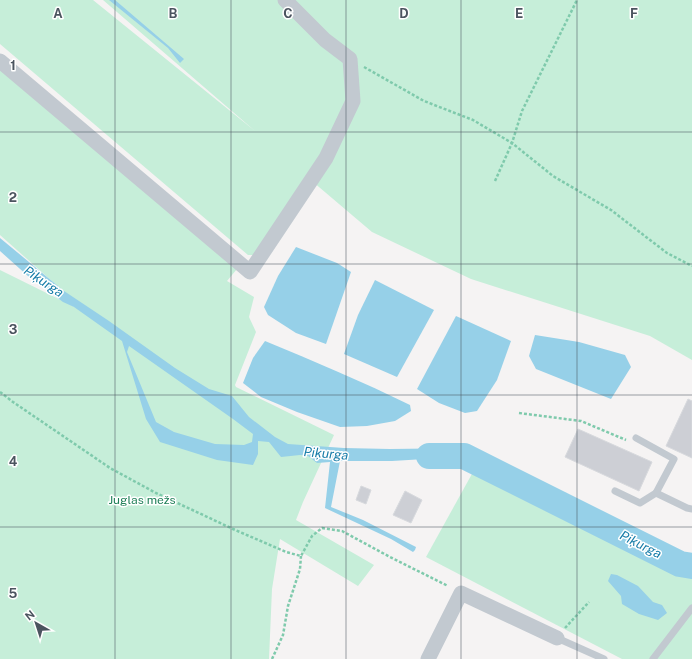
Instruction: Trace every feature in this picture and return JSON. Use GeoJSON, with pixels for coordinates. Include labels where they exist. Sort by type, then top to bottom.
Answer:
{"type":"FeatureCollection","features":[{"type":"Feature","properties":{"kind":"street"},"geometry":{"type":"LineString","coordinates":[[0,61],[250,272],[326,158],[353,101],[350,59],[325,40],[285,0]]}},
{"type":"Feature","properties":{"kind":"street"},"geometry":{"type":"LineString","coordinates":[[428,659],[461,593],[557,638]]}},
{"type":"Feature","properties":{"kind":"lane"},"geometry":{"type":"LineString","coordinates":[[615,491],[640,503],[656,493],[674,459],[636,438]]}},
{"type":"Feature","properties":{"kind":"lane"},"geometry":{"type":"LineString","coordinates":[[656,493],[692,509]]}},
{"type":"Feature","properties":{"kind":"lane"},"geometry":{"type":"LineString","coordinates":[[653,659],[692,608]]}},
{"type":"Feature","properties":{"kind":"lane"},"geometry":{"type":"LineString","coordinates":[[557,638],[604,659]]}},
{"type":"Feature","properties":{"kind":"path"},"geometry":{"type":"LineString","coordinates":[[495,181],[512,143],[522,111],[578,0]]}},
{"type":"Feature","properties":{"kind":"path"},"geometry":{"type":"LineString","coordinates":[[350,59],[424,101],[472,120],[512,143],[553,176],[611,210],[668,253],[692,266]]}},
{"type":"Feature","properties":{"kind":"path"},"geometry":{"type":"LineString","coordinates":[[0,392],[116,472],[233,530],[286,552],[301,556]]}},
{"type":"Feature","properties":{"kind":"path"},"geometry":{"type":"LineString","coordinates":[[519,413],[581,421],[627,441],[636,438]]}},
{"type":"Feature","properties":{"kind":"path"},"geometry":{"type":"LineString","coordinates":[[272,659],[283,635],[288,606],[300,569],[301,556],[312,536],[322,528],[342,531],[461,593]]}},
{"type":"Feature","properties":{"kind":"path"},"geometry":{"type":"LineString","coordinates":[[557,638],[589,602]]}},
{"type":"Feature","properties":{"kind":"green space"},"geometry":{"type":"Polygon","coordinates":[[[0,0],[93,0],[255,131],[103,0],[692,0],[692,360],[650,336],[471,279],[372,232],[306,176],[254,255],[248,255],[0,44],[0,0]]]}},
{"type":"Feature","properties":{"kind":"green space","name":"Juglas mežs"},"geometry":{"type":"Polygon","coordinates":[[[0,67],[237,269],[227,281],[254,297],[249,317],[256,332],[235,385],[236,387],[334,435],[296,520],[374,565],[358,586],[280,539],[272,589],[269,659],[0,659],[0,270],[89,314],[0,235],[0,67]]]}},
{"type":"Feature","properties":{"kind":"green space"},"geometry":{"type":"Polygon","coordinates":[[[473,472],[692,579],[692,659],[622,659],[426,557],[473,472]]]}},
{"type":"Feature","properties":{"kind":"water"},"geometry":{"type":"Polygon","coordinates":[[[109,0],[115,0],[184,59],[180,63],[168,48],[109,0]]]}},
{"type":"Feature","properties":{"kind":"water"},"geometry":{"type":"Polygon","coordinates":[[[0,238],[64,291],[175,368],[209,389],[232,396],[249,417],[275,437],[288,444],[344,448],[469,448],[461,461],[425,459],[392,461],[340,461],[331,507],[363,520],[416,547],[415,550],[413,552],[391,539],[325,508],[330,462],[317,463],[308,456],[300,455],[281,457],[269,442],[258,441],[258,454],[253,465],[217,460],[160,442],[146,419],[122,341],[74,307],[63,302],[29,277],[0,251],[0,238]],[[129,346],[127,352],[156,422],[174,432],[215,444],[244,445],[252,442],[253,434],[129,346]]]}},
{"type":"Feature","properties":{"kind":"water"},"geometry":{"type":"Polygon","coordinates":[[[296,247],[337,263],[351,272],[326,344],[296,333],[268,315],[264,307],[278,276],[296,247]]]}},
{"type":"Feature","properties":{"kind":"water"},"geometry":{"type":"Polygon","coordinates":[[[375,280],[434,310],[397,377],[344,354],[358,315],[375,280]]]}},
{"type":"Feature","properties":{"kind":"water"},"geometry":{"type":"Polygon","coordinates":[[[456,316],[511,341],[497,380],[477,411],[465,413],[439,403],[417,389],[456,316]]]}},
{"type":"Feature","properties":{"kind":"water"},"geometry":{"type":"Polygon","coordinates":[[[535,335],[579,342],[625,355],[631,367],[611,399],[536,369],[529,356],[535,335]]]}},
{"type":"Feature","properties":{"kind":"water"},"geometry":{"type":"Polygon","coordinates":[[[265,341],[392,396],[410,405],[411,411],[395,421],[367,426],[340,427],[297,412],[261,397],[243,383],[253,358],[265,341]]]}},
{"type":"Feature","properties":{"kind":"water"},"geometry":{"type":"Polygon","coordinates":[[[611,574],[617,575],[638,586],[653,602],[662,605],[667,613],[658,620],[639,614],[622,604],[621,596],[608,581],[611,574]]]}},
{"type":"Feature","properties":{"kind":"building"},"geometry":{"type":"Polygon","coordinates":[[[688,399],[692,401],[692,458],[666,446],[688,399]]]}},
{"type":"Feature","properties":{"kind":"building"},"geometry":{"type":"Polygon","coordinates":[[[578,429],[652,462],[639,491],[565,457],[578,429]]]}},
{"type":"Feature","properties":{"kind":"building"},"geometry":{"type":"Polygon","coordinates":[[[361,486],[371,490],[366,504],[356,500],[361,486]]]}},
{"type":"Feature","properties":{"kind":"building"},"geometry":{"type":"Polygon","coordinates":[[[405,491],[422,500],[411,523],[393,515],[405,491]]]}},
{"type":"Feature","properties":{"kind":"waterway","name":"Piķurga"},"geometry":{"type":"LineString","coordinates":[[429,456],[464,456],[680,564],[692,566]]}}]}
